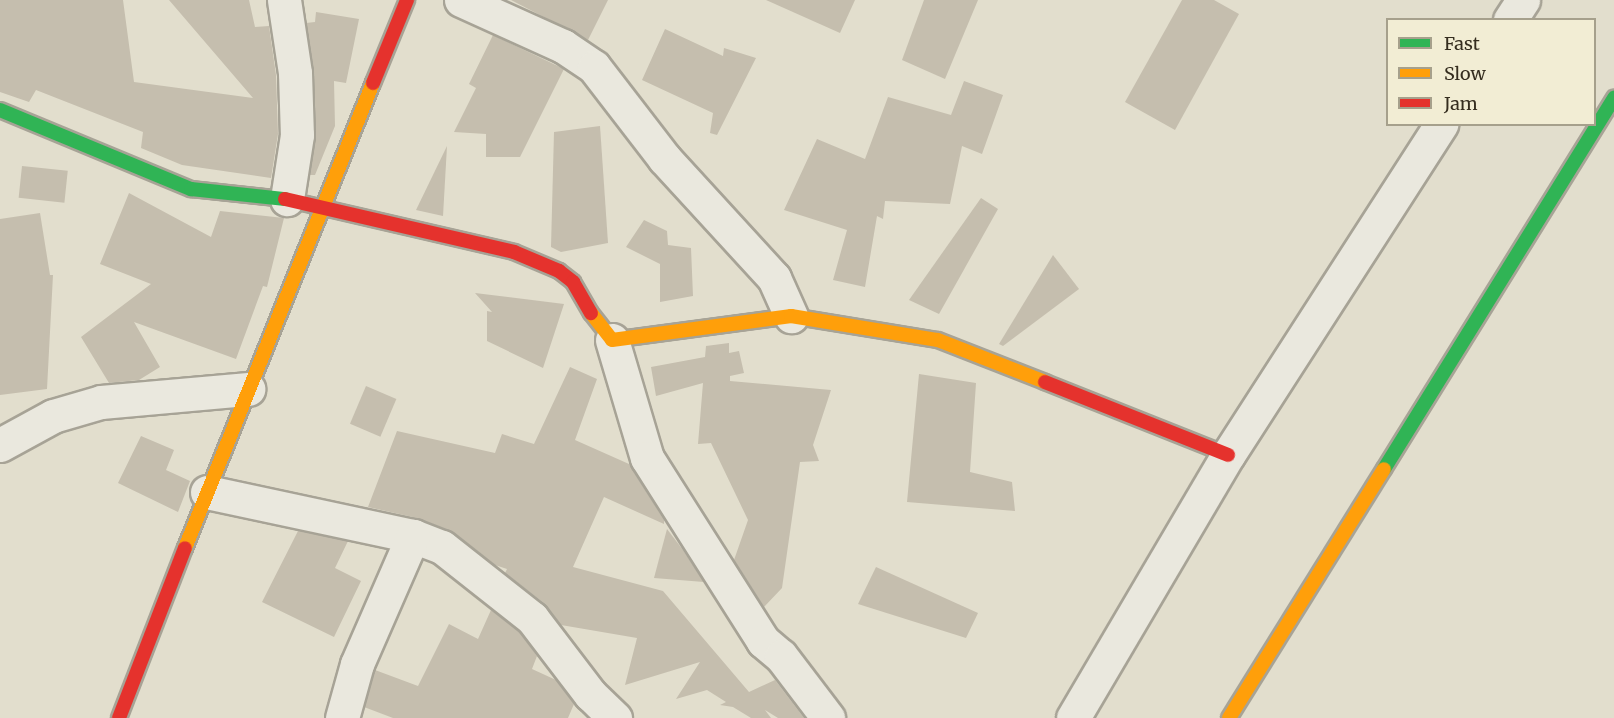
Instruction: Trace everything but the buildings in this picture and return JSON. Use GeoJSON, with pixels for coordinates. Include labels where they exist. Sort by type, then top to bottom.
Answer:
{"type":"FeatureCollection","features":[{"type":"Feature","properties":{"kind":"main road"},"geometry":{"type":"LineString","coordinates":[[118,718],[248,389],[407,0]]}},
{"type":"Feature","properties":{"kind":"main road"},"geometry":{"type":"LineString","coordinates":[[1229,718],[1614,98]]}},
{"type":"Feature","properties":{"kind":"main road"},"geometry":{"type":"LineString","coordinates":[[0,110],[191,189],[287,199],[321,210],[514,252],[559,271],[573,282],[603,333],[612,340],[791,316],[938,340],[1228,455]]}},
{"type":"Feature","properties":{"kind":"street"},"geometry":{"type":"LineString","coordinates":[[284,0],[295,73],[297,135],[287,199]]}},
{"type":"Feature","properties":{"kind":"street"},"geometry":{"type":"LineString","coordinates":[[461,0],[563,46],[594,67],[664,158],[774,278],[791,316]]}},
{"type":"Feature","properties":{"kind":"street"},"geometry":{"type":"LineString","coordinates":[[1511,18],[1522,0]]}},
{"type":"Feature","properties":{"kind":"street"},"geometry":{"type":"LineString","coordinates":[[1073,718],[1228,455],[1440,126]]}},
{"type":"Feature","properties":{"kind":"street"},"geometry":{"type":"LineString","coordinates":[[612,340],[646,458],[762,641],[781,656],[828,718]]}},
{"type":"Feature","properties":{"kind":"street"},"geometry":{"type":"LineString","coordinates":[[0,444],[53,416],[101,402],[248,389]]}},
{"type":"Feature","properties":{"kind":"street"},"geometry":{"type":"LineString","coordinates":[[207,492],[413,536],[442,547],[464,562],[532,618],[590,694],[615,718]]}},
{"type":"Feature","properties":{"kind":"street"},"geometry":{"type":"LineString","coordinates":[[342,718],[357,664],[413,536]]}},
{"type":"Feature","properties":{"kind":"traffic: fast"},"geometry":{"type":"LineString","coordinates":[[1384,469],[1614,98]]}},
{"type":"Feature","properties":{"kind":"traffic: fast"},"geometry":{"type":"LineString","coordinates":[[0,110],[191,189],[285,199]]}},
{"type":"Feature","properties":{"kind":"traffic: slow"},"geometry":{"type":"LineString","coordinates":[[185,548],[373,83]]}},
{"type":"Feature","properties":{"kind":"traffic: slow"},"geometry":{"type":"LineString","coordinates":[[591,313],[612,340],[791,316],[938,340],[1045,382]]}},
{"type":"Feature","properties":{"kind":"traffic: slow"},"geometry":{"type":"LineString","coordinates":[[1229,718],[1384,469]]}},
{"type":"Feature","properties":{"kind":"traffic: jam"},"geometry":{"type":"LineString","coordinates":[[373,83],[407,0]]}},
{"type":"Feature","properties":{"kind":"traffic: jam"},"geometry":{"type":"LineString","coordinates":[[285,199],[514,252],[559,271],[573,282],[591,313]]}},
{"type":"Feature","properties":{"kind":"traffic: jam"},"geometry":{"type":"LineString","coordinates":[[1045,382],[1228,455]]}},
{"type":"Feature","properties":{"kind":"traffic: jam"},"geometry":{"type":"LineString","coordinates":[[119,718],[185,548]]}}]}
